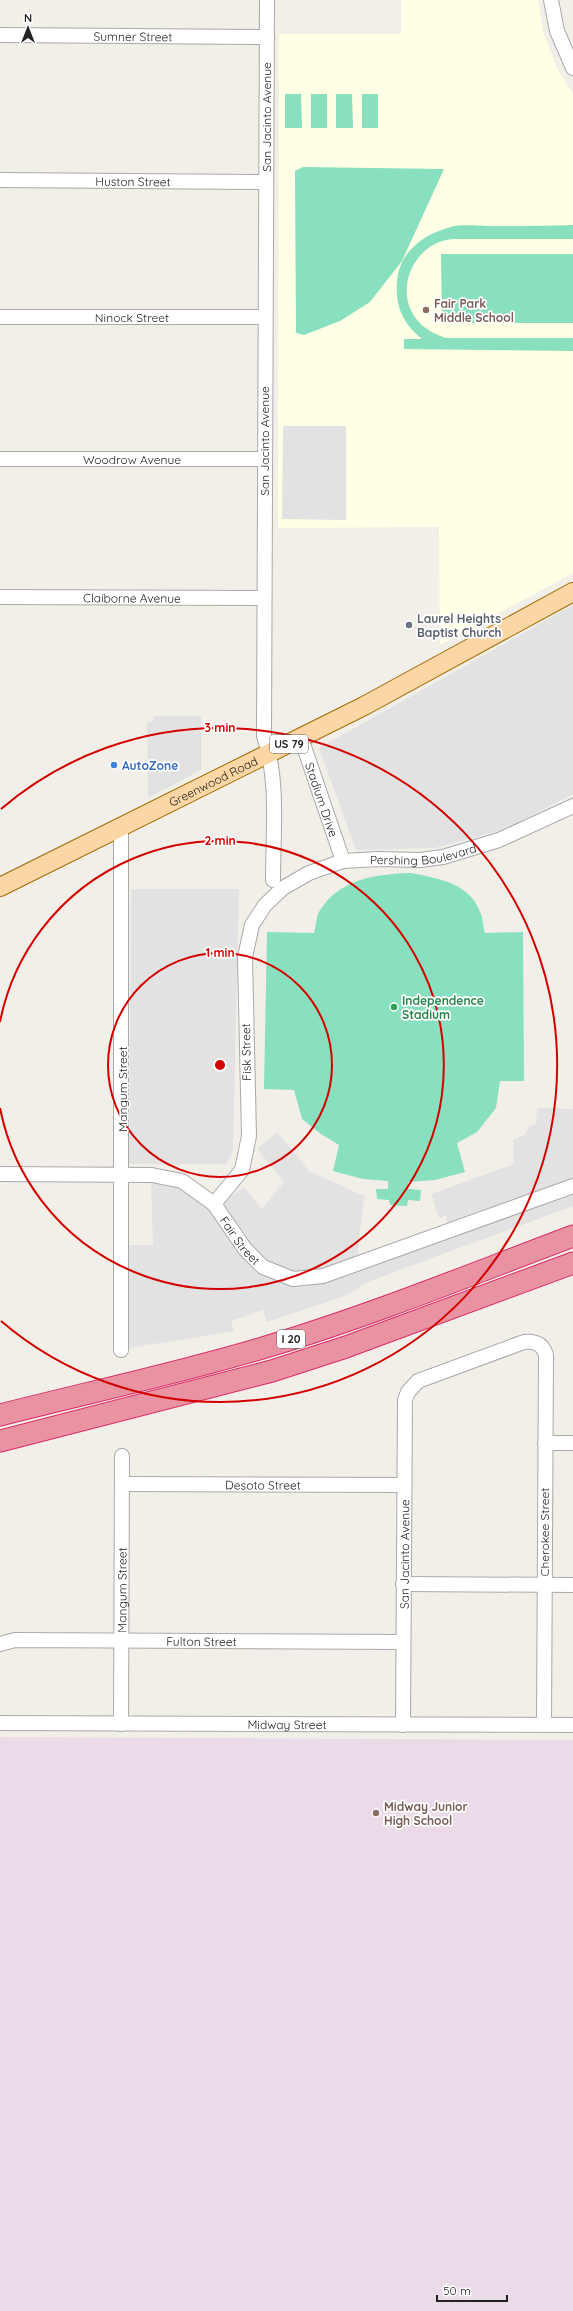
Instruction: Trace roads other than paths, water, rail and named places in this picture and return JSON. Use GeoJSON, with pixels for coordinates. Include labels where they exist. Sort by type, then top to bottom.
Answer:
{"type":"FeatureCollection","features":[{"type":"Feature","properties":{"kind":"highway","name":"I 20"},"geometry":{"type":"LineString","coordinates":[[1,1415],[184,1371],[270,1346],[355,1318],[573,1236]]}},
{"type":"Feature","properties":{"kind":"highway","name":"I 20"},"geometry":{"type":"LineString","coordinates":[[6,1441],[272,1371],[346,1347],[573,1263]]}},
{"type":"Feature","properties":{"kind":"main road","name":"Greenwood Road"},"geometry":{"type":"LineString","coordinates":[[0,887],[301,738],[446,663],[573,592]]}},
{"type":"Feature","properties":{"kind":"street","name":"San Jacinto Avenue"},"geometry":{"type":"LineString","coordinates":[[267,0],[264,736],[269,753],[272,773],[273,880]]}},
{"type":"Feature","properties":{"kind":"street"},"geometry":{"type":"LineString","coordinates":[[551,0],[557,31],[573,68]]}},
{"type":"Feature","properties":{"kind":"street","name":"Sumner Street"},"geometry":{"type":"LineString","coordinates":[[0,35],[266,36]]}},
{"type":"Feature","properties":{"kind":"street","name":"Huston Street"},"geometry":{"type":"LineString","coordinates":[[0,180],[266,182]]}},
{"type":"Feature","properties":{"kind":"street","name":"Ninock Street"},"geometry":{"type":"LineString","coordinates":[[0,317],[265,317]]}},
{"type":"Feature","properties":{"kind":"street","name":"Woodrow Avenue"},"geometry":{"type":"LineString","coordinates":[[0,459],[264,459]]}},
{"type":"Feature","properties":{"kind":"street","name":"Claiborne Avenue"},"geometry":{"type":"LineString","coordinates":[[0,597],[264,598]]}},
{"type":"Feature","properties":{"kind":"street","name":"Stadium Drive"},"geometry":{"type":"LineString","coordinates":[[301,738],[343,861]]}},
{"type":"Feature","properties":{"kind":"street","name":"Pershing Boulevard"},"geometry":{"type":"LineString","coordinates":[[273,897],[283,888],[310,872],[343,861],[378,859],[420,860],[443,857],[499,840],[573,806]]}},
{"type":"Feature","properties":{"kind":"street","name":"Mangum Street"},"geometry":{"type":"LineString","coordinates":[[121,827],[121,1350]]}},
{"type":"Feature","properties":{"kind":"street","name":"Fisk Street"},"geometry":{"type":"LineString","coordinates":[[214,1204],[242,1170],[249,1136],[245,957],[252,925],[273,897]]}},
{"type":"Feature","properties":{"kind":"street","name":"Fair Street"},"geometry":{"type":"LineString","coordinates":[[0,1174],[152,1175],[182,1181],[214,1204],[245,1249],[263,1267],[293,1279],[302,1280],[323,1276],[573,1186]]}},
{"type":"Feature","properties":{"kind":"street","name":"San Jacinto Avenue"},"geometry":{"type":"LineString","coordinates":[[403,1724],[403,1486],[405,1400],[414,1385],[524,1342],[537,1342]]}},
{"type":"Feature","properties":{"kind":"street","name":"Cherokee Street"},"geometry":{"type":"LineString","coordinates":[[537,1342],[543,1348],[546,1355],[544,1725]]}},
{"type":"Feature","properties":{"kind":"street"},"geometry":{"type":"LineString","coordinates":[[545,1443],[573,1444]]}},
{"type":"Feature","properties":{"kind":"street","name":"Mangum Street"},"geometry":{"type":"LineString","coordinates":[[121,1724],[122,1456]]}},
{"type":"Feature","properties":{"kind":"street","name":"Desoto Street"},"geometry":{"type":"LineString","coordinates":[[122,1484],[403,1486]]}},
{"type":"Feature","properties":{"kind":"street"},"geometry":{"type":"LineString","coordinates":[[403,1584],[573,1585]]}},
{"type":"Feature","properties":{"kind":"street","name":"Fulton Street"},"geometry":{"type":"LineString","coordinates":[[0,1644],[15,1640],[403,1642]]}},
{"type":"Feature","properties":{"kind":"street","name":"Midway Street"},"geometry":{"type":"LineString","coordinates":[[0,1723],[573,1725]]}},
{"type":"Feature","properties":{"kind":"place","name":"Fair Park Middle School"},"geometry":{"type":"Point","coordinates":[426,310]}},
{"type":"Feature","properties":{"kind":"place","name":"Laurel Heights Baptist Church"},"geometry":{"type":"Point","coordinates":[409,625]}},
{"type":"Feature","properties":{"kind":"place","name":"AutoZone"},"geometry":{"type":"Point","coordinates":[114,765]}},
{"type":"Feature","properties":{"kind":"place","name":"Independence Stadium"},"geometry":{"type":"Point","coordinates":[394,1007]}},
{"type":"Feature","properties":{"kind":"place","name":"Midway Junior High School"},"geometry":{"type":"Point","coordinates":[376,1813]}}]}
